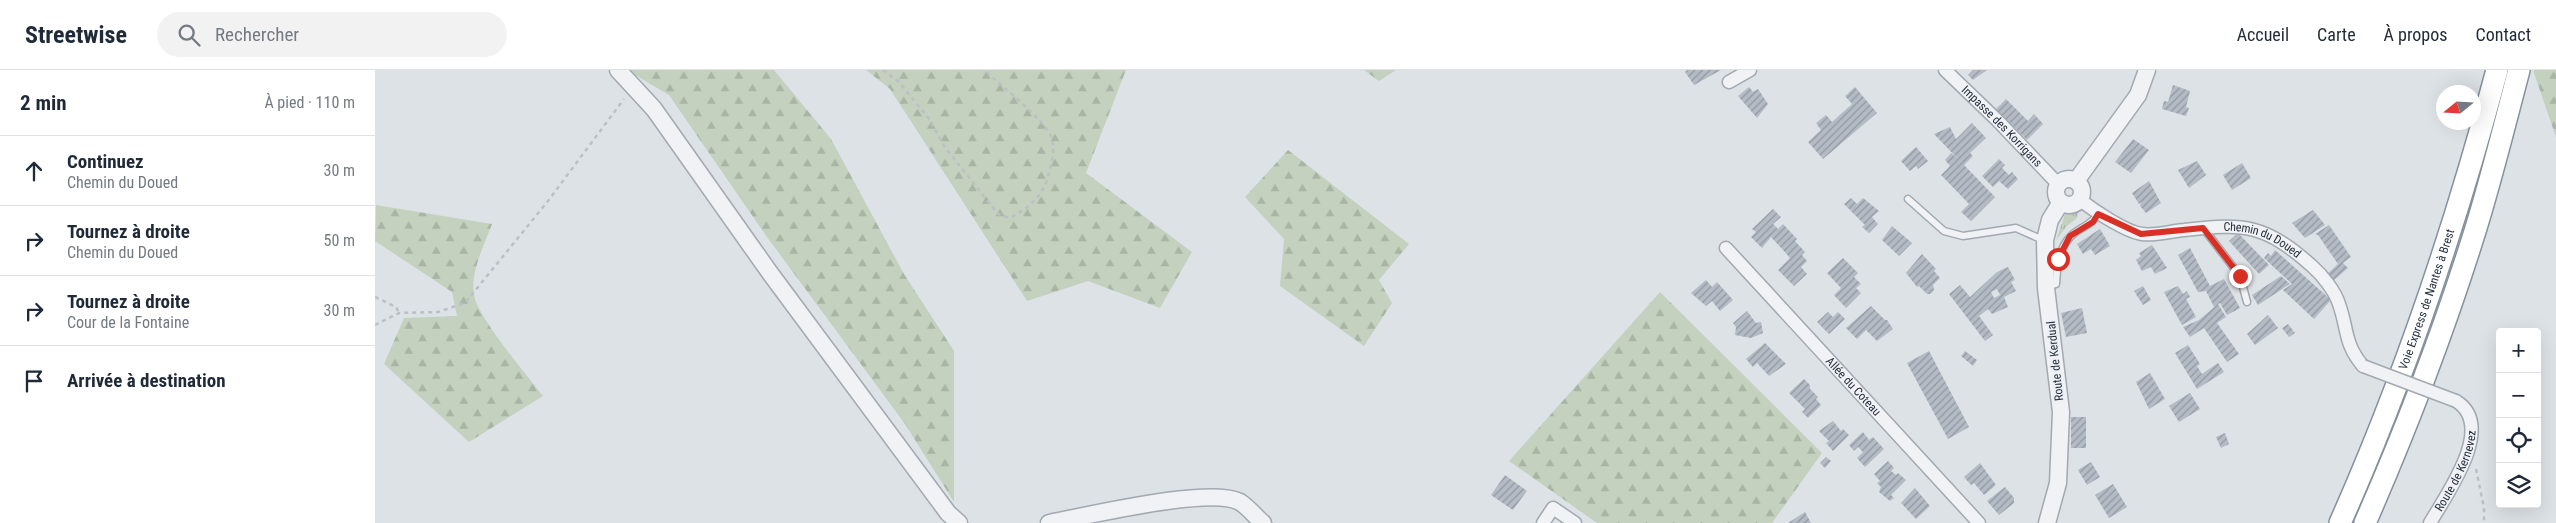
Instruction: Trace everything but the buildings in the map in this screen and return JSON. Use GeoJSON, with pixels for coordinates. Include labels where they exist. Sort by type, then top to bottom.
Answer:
{"type":"FeatureCollection","features":[{"type":"Feature","properties":{"kind":"highway","name":"Voie Express de Nantes à Brest"},"geometry":{"type":"LineString","coordinates":[[2341,523],[2430,294],[2455,221],[2497,70]]}},
{"type":"Feature","properties":{"kind":"highway","name":"Voie Express de Nantes à Brest"},"geometry":{"type":"LineString","coordinates":[[2365,523],[2426,374],[2477,227],[2519,70]]}},
{"type":"Feature","properties":{"kind":"street"},"geometry":{"type":"LineString","coordinates":[[617,70],[654,109],[770,274],[936,497],[959,523]]}},
{"type":"Feature","properties":{"kind":"street"},"geometry":{"type":"LineString","coordinates":[[1729,82],[1750,70]]}},
{"type":"Feature","properties":{"kind":"street","name":"Impasse des Korrigans"},"geometry":{"type":"LineString","coordinates":[[1945,70],[1998,121],[2058,184]]}},
{"type":"Feature","properties":{"kind":"street"},"geometry":{"type":"LineString","coordinates":[[2076,181],[2138,95],[2147,70]]}},
{"type":"Feature","properties":{"kind":"street"},"geometry":{"type":"LineString","coordinates":[[2065,179],[2076,181],[2082,191],[2079,199],[2069,205],[2061,202],[2056,196],[2058,184],[2065,179]]}},
{"type":"Feature","properties":{"kind":"street","name":"Chemin du Doued"},"geometry":{"type":"LineString","coordinates":[[2079,199],[2098,214],[2141,234],[2227,225],[2255,228],[2287,246],[2314,268],[2339,302],[2346,338],[2352,354],[2363,366]]}},
{"type":"Feature","properties":{"kind":"street","name":"Route de Kerdual"},"geometry":{"type":"LineString","coordinates":[[2047,523],[2058,483],[2061,412],[2046,288],[2045,240],[2050,220],[2061,202]]}},
{"type":"Feature","properties":{"kind":"street","name":"Allée du Coteau"},"geometry":{"type":"LineString","coordinates":[[1726,248],[1979,523]]}},
{"type":"Feature","properties":{"kind":"street","name":"Route de Kernevez"},"geometry":{"type":"LineString","coordinates":[[2363,366],[2456,401],[2469,413],[2473,430],[2469,448],[2460,473],[2430,523]]}},
{"type":"Feature","properties":{"kind":"street"},"geometry":{"type":"LineString","coordinates":[[1049,523],[1189,498],[1216,497],[1239,502],[1263,523]]}},
{"type":"Feature","properties":{"kind":"street"},"geometry":{"type":"LineString","coordinates":[[1543,523],[1553,508],[1575,523]]}},
{"type":"Feature","properties":{"kind":"lane"},"geometry":{"type":"LineString","coordinates":[[1908,199],[1944,231],[1963,236],[2016,228],[2045,240]]}},
{"type":"Feature","properties":{"kind":"lane"},"geometry":{"type":"LineString","coordinates":[[2046,288],[2056,284],[2058,259],[2070,236],[2093,222],[2098,214]]}},
{"type":"Feature","properties":{"kind":"lane"},"geometry":{"type":"LineString","coordinates":[[2203,228],[2240,276],[2247,302]]}},
{"type":"Feature","properties":{"kind":"path"},"geometry":{"type":"LineString","coordinates":[[883,70],[899,82],[930,120],[944,146],[998,214],[1009,218],[1023,212],[1037,199],[1046,182],[1053,161],[1051,138],[1037,117],[984,70]]}},
{"type":"Feature","properties":{"kind":"path"},"geometry":{"type":"LineString","coordinates":[[375,325],[399,313],[438,312],[455,308],[465,303],[474,295],[634,86]]}},
{"type":"Feature","properties":{"kind":"path"},"geometry":{"type":"LineString","coordinates":[[375,296],[396,307],[399,313]]}},
{"type":"Feature","properties":{"kind":"path"},"geometry":{"type":"LineString","coordinates":[[2469,448],[2479,477],[2485,508],[2484,523]]}},
{"type":"Feature","properties":{"kind":"green space"},"geometry":{"type":"Polygon","coordinates":[[[627,70],[774,70],[831,139],[904,274],[954,351],[954,502],[905,424],[767,237],[669,95],[627,70]]]}},
{"type":"Feature","properties":{"kind":"green space"},"geometry":{"type":"Polygon","coordinates":[[[866,70],[1126,70],[1086,173],[1192,252],[1160,308],[1088,281],[1027,301],[890,89],[866,70]]]}},
{"type":"Feature","properties":{"kind":"green space"},"geometry":{"type":"Polygon","coordinates":[[[1364,70],[1396,70],[1379,81],[1364,70]]]}},
{"type":"Feature","properties":{"kind":"green space"},"geometry":{"type":"Polygon","coordinates":[[[2534,70],[2556,70],[2556,137],[2534,73],[2534,70]]]}},
{"type":"Feature","properties":{"kind":"green space"},"geometry":{"type":"Polygon","coordinates":[[[1288,150],[1409,244],[1379,280],[1392,303],[1364,346],[1280,286],[1284,239],[1245,197],[1288,150]]]}},
{"type":"Feature","properties":{"kind":"green space"},"geometry":{"type":"Polygon","coordinates":[[[2069,203],[2079,210],[2077,218],[2067,226],[2056,240],[2069,203]]]}},
{"type":"Feature","properties":{"kind":"green space"},"geometry":{"type":"Polygon","coordinates":[[[376,205],[492,224],[476,268],[473,286],[474,295],[477,305],[493,332],[543,396],[469,442],[384,364],[404,318],[457,316],[452,292],[375,241],[376,205]]]}},
{"type":"Feature","properties":{"kind":"green space"},"geometry":{"type":"Polygon","coordinates":[[[1660,292],[1822,453],[1772,523],[1597,523],[1509,461],[1660,292]]]}},
{"type":"Feature","properties":{"kind":"route"},"geometry":{"type":"LineString","coordinates":[[2058,259],[2070,236],[2093,222],[2098,214],[2141,234],[2203,228],[2240,276]]}}]}
